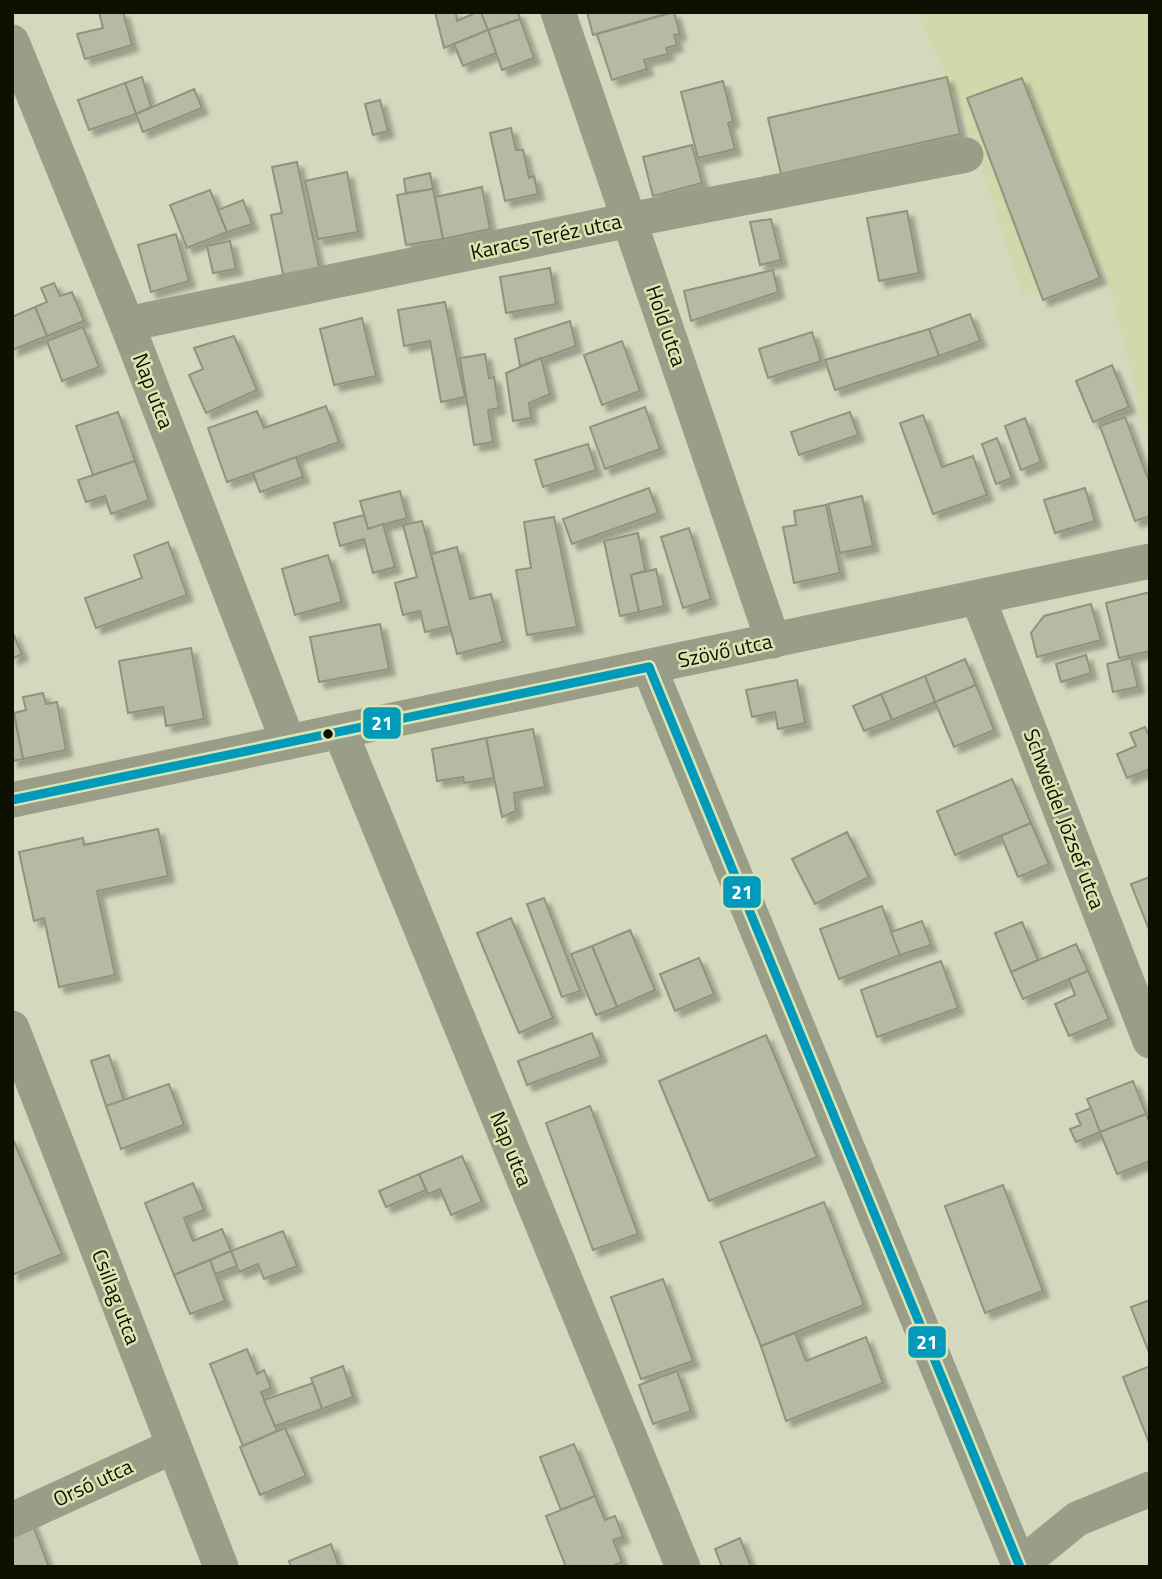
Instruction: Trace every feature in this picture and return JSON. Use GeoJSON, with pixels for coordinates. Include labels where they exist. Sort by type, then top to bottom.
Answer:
{"type":"FeatureCollection","features":[{"type":"Feature","properties":{"kind":"street","name":"Hold utca"},"geometry":{"type":"LineString","coordinates":[[558,12],[773,641]]}},
{"type":"Feature","properties":{"kind":"street","name":"Nap utca"},"geometry":{"type":"LineString","coordinates":[[12,42],[127,324],[288,742]]}},
{"type":"Feature","properties":{"kind":"street","name":"Karacs Teréz utca"},"geometry":{"type":"LineString","coordinates":[[127,324],[629,220],[966,155]]}},
{"type":"Feature","properties":{"kind":"street","name":"Szövő utca"},"geometry":{"type":"LineString","coordinates":[[12,800],[1150,561]]}},
{"type":"Feature","properties":{"kind":"street","name":"Schweidel József utca"},"geometry":{"type":"LineString","coordinates":[[978,598],[1150,1041]]}},
{"type":"Feature","properties":{"kind":"street"},"geometry":{"type":"LineString","coordinates":[[649,667],[1019,1566],[1077,1519],[1150,1489]]}},
{"type":"Feature","properties":{"kind":"street","name":"Nap utca"},"geometry":{"type":"LineString","coordinates":[[340,732],[682,1567]]}},
{"type":"Feature","properties":{"kind":"street","name":"Csillag utca"},"geometry":{"type":"LineString","coordinates":[[12,1028],[220,1567]]}},
{"type":"Feature","properties":{"kind":"street","name":"Orsó utca"},"geometry":{"type":"LineString","coordinates":[[12,1520],[174,1447]]}},
{"type":"Feature","properties":{"kind":"shaded area"},"geometry":{"type":"Polygon","coordinates":[[[917,12],[1150,12],[1150,448],[1105,267],[1022,296],[966,119],[917,12]]]}},
{"type":"Feature","properties":{"kind":"building"},"geometry":{"type":"Polygon","coordinates":[[[99,12],[123,12],[132,45],[85,59],[77,34],[103,28],[99,12]]]}},
{"type":"Feature","properties":{"kind":"building"},"geometry":{"type":"Polygon","coordinates":[[[435,12],[456,12],[457,21],[481,12],[488,30],[444,48],[435,12]]]}},
{"type":"Feature","properties":{"kind":"building"},"geometry":{"type":"Polygon","coordinates":[[[481,12],[518,12],[520,19],[488,30],[481,12]]]}},
{"type":"Feature","properties":{"kind":"building"},"geometry":{"type":"Polygon","coordinates":[[[587,12],[662,12],[662,15],[593,35],[587,12]]]}},
{"type":"Feature","properties":{"kind":"building"},"geometry":{"type":"Polygon","coordinates":[[[674,12],[680,34],[674,35],[677,45],[666,48],[668,54],[644,60],[647,69],[612,80],[597,34],[674,12]]]}},
{"type":"Feature","properties":{"kind":"building"},"geometry":{"type":"Polygon","coordinates":[[[520,19],[534,58],[502,70],[488,30],[520,19]]]}},
{"type":"Feature","properties":{"kind":"building"},"geometry":{"type":"Polygon","coordinates":[[[488,30],[496,53],[463,66],[454,44],[488,30]]]}},
{"type":"Feature","properties":{"kind":"building"},"geometry":{"type":"Polygon","coordinates":[[[142,77],[151,107],[136,114],[125,83],[142,77]]]}},
{"type":"Feature","properties":{"kind":"building"},"geometry":{"type":"Polygon","coordinates":[[[947,77],[960,134],[781,174],[768,118],[947,77]]]}},
{"type":"Feature","properties":{"kind":"building"},"geometry":{"type":"Polygon","coordinates":[[[1022,78],[1100,278],[1043,300],[967,98],[1022,78]]]}},
{"type":"Feature","properties":{"kind":"building"},"geometry":{"type":"Polygon","coordinates":[[[723,81],[733,121],[728,123],[735,149],[698,158],[681,92],[723,81]]]}},
{"type":"Feature","properties":{"kind":"building"},"geometry":{"type":"Polygon","coordinates":[[[125,83],[136,114],[89,130],[78,100],[125,83]]]}},
{"type":"Feature","properties":{"kind":"building"},"geometry":{"type":"Polygon","coordinates":[[[194,89],[202,108],[143,132],[136,114],[194,89]]]}},
{"type":"Feature","properties":{"kind":"building"},"geometry":{"type":"Polygon","coordinates":[[[380,100],[388,131],[373,135],[365,104],[380,100]]]}},
{"type":"Feature","properties":{"kind":"building"},"geometry":{"type":"Polygon","coordinates":[[[511,128],[516,150],[523,150],[529,178],[534,176],[538,194],[505,201],[490,133],[511,128]]]}},
{"type":"Feature","properties":{"kind":"building"},"geometry":{"type":"Polygon","coordinates":[[[692,145],[702,183],[653,196],[643,157],[692,145]]]}},
{"type":"Feature","properties":{"kind":"building"},"geometry":{"type":"Polygon","coordinates":[[[297,162],[320,272],[284,279],[271,215],[282,213],[272,167],[297,162]]]}},
{"type":"Feature","properties":{"kind":"building"},"geometry":{"type":"Polygon","coordinates":[[[347,172],[358,232],[318,239],[305,181],[347,172]]]}},
{"type":"Feature","properties":{"kind":"building"},"geometry":{"type":"Polygon","coordinates":[[[430,173],[433,189],[406,193],[404,179],[430,173]]]}},
{"type":"Feature","properties":{"kind":"building"},"geometry":{"type":"Polygon","coordinates":[[[482,187],[490,229],[443,239],[435,197],[482,187]]]}},
{"type":"Feature","properties":{"kind":"building"},"geometry":{"type":"Polygon","coordinates":[[[433,189],[443,239],[406,245],[397,195],[433,189]]]}},
{"type":"Feature","properties":{"kind":"building"},"geometry":{"type":"Polygon","coordinates":[[[210,190],[227,232],[187,248],[170,205],[210,190]]]}},
{"type":"Feature","properties":{"kind":"building"},"geometry":{"type":"Polygon","coordinates":[[[243,200],[252,224],[227,232],[218,210],[243,200]]]}},
{"type":"Feature","properties":{"kind":"building"},"geometry":{"type":"Polygon","coordinates":[[[907,211],[919,273],[879,281],[867,218],[907,211]]]}},
{"type":"Feature","properties":{"kind":"building"},"geometry":{"type":"Polygon","coordinates":[[[771,219],[781,260],[760,265],[750,222],[771,219]]]}},
{"type":"Feature","properties":{"kind":"building"},"geometry":{"type":"Polygon","coordinates":[[[176,234],[189,281],[151,292],[138,245],[176,234]]]}},
{"type":"Feature","properties":{"kind":"building"},"geometry":{"type":"Polygon","coordinates":[[[230,241],[236,269],[213,273],[207,246],[230,241]]]}},
{"type":"Feature","properties":{"kind":"building"},"geometry":{"type":"Polygon","coordinates":[[[550,268],[556,304],[506,313],[500,277],[550,268]]]}},
{"type":"Feature","properties":{"kind":"building"},"geometry":{"type":"Polygon","coordinates":[[[773,270],[778,292],[691,321],[684,291],[773,270]]]}},
{"type":"Feature","properties":{"kind":"building"},"geometry":{"type":"Polygon","coordinates":[[[54,283],[60,296],[72,292],[84,321],[47,336],[35,307],[47,302],[41,288],[54,283]]]}},
{"type":"Feature","properties":{"kind":"building"},"geometry":{"type":"Polygon","coordinates":[[[445,302],[465,397],[441,402],[430,341],[404,346],[398,310],[445,302]]]}},
{"type":"Feature","properties":{"kind":"building"},"geometry":{"type":"Polygon","coordinates":[[[35,307],[47,336],[12,350],[12,317],[35,307]]]}},
{"type":"Feature","properties":{"kind":"building"},"geometry":{"type":"Polygon","coordinates":[[[970,314],[980,341],[939,356],[929,329],[970,314]]]}},
{"type":"Feature","properties":{"kind":"building"},"geometry":{"type":"Polygon","coordinates":[[[362,318],[376,376],[334,385],[320,329],[362,318]]]}},
{"type":"Feature","properties":{"kind":"building"},"geometry":{"type":"Polygon","coordinates":[[[570,321],[576,346],[520,366],[515,339],[570,321]]]}},
{"type":"Feature","properties":{"kind":"building"},"geometry":{"type":"Polygon","coordinates":[[[83,327],[99,367],[62,381],[47,341],[83,327]]]}},
{"type":"Feature","properties":{"kind":"building"},"geometry":{"type":"Polygon","coordinates":[[[929,329],[939,356],[835,390],[825,360],[929,329]]]}},
{"type":"Feature","properties":{"kind":"building"},"geometry":{"type":"Polygon","coordinates":[[[812,332],[821,361],[768,378],[759,349],[812,332]]]}},
{"type":"Feature","properties":{"kind":"building"},"geometry":{"type":"Polygon","coordinates":[[[234,336],[257,390],[206,413],[189,375],[203,369],[194,348],[234,336]]]}},
{"type":"Feature","properties":{"kind":"building"},"geometry":{"type":"Polygon","coordinates":[[[622,341],[640,391],[602,405],[584,355],[622,341]]]}},
{"type":"Feature","properties":{"kind":"building"},"geometry":{"type":"Polygon","coordinates":[[[485,354],[489,378],[494,377],[499,408],[488,410],[493,442],[474,445],[460,358],[485,354]]]}},
{"type":"Feature","properties":{"kind":"building"},"geometry":{"type":"Polygon","coordinates":[[[541,358],[550,394],[529,403],[531,418],[513,421],[506,373],[541,358]]]}},
{"type":"Feature","properties":{"kind":"building"},"geometry":{"type":"Polygon","coordinates":[[[1112,365],[1129,407],[1093,422],[1076,381],[1112,365]]]}},
{"type":"Feature","properties":{"kind":"building"},"geometry":{"type":"Polygon","coordinates":[[[326,406],[339,442],[227,482],[208,428],[257,411],[264,428],[326,406]]]}},
{"type":"Feature","properties":{"kind":"building"},"geometry":{"type":"Polygon","coordinates":[[[645,407],[660,449],[605,469],[590,427],[645,407]]]}},
{"type":"Feature","properties":{"kind":"building"},"geometry":{"type":"Polygon","coordinates":[[[118,412],[135,461],[93,475],[76,426],[118,412]]]}},
{"type":"Feature","properties":{"kind":"building"},"geometry":{"type":"Polygon","coordinates":[[[850,412],[858,435],[799,455],[791,432],[850,412]]]}},
{"type":"Feature","properties":{"kind":"building"},"geometry":{"type":"Polygon","coordinates":[[[923,415],[942,467],[973,456],[987,495],[933,514],[900,423],[923,415]]]}},
{"type":"Feature","properties":{"kind":"building"},"geometry":{"type":"Polygon","coordinates":[[[1125,417],[1150,484],[1150,516],[1135,521],[1100,426],[1125,417]]]}},
{"type":"Feature","properties":{"kind":"building"},"geometry":{"type":"Polygon","coordinates":[[[1025,418],[1041,462],[1021,470],[1005,426],[1025,418]]]}},
{"type":"Feature","properties":{"kind":"building"},"geometry":{"type":"Polygon","coordinates":[[[997,438],[1012,478],[996,484],[982,444],[997,438]]]}},
{"type":"Feature","properties":{"kind":"building"},"geometry":{"type":"Polygon","coordinates":[[[588,444],[596,470],[543,487],[535,460],[588,444]]]}},
{"type":"Feature","properties":{"kind":"building"},"geometry":{"type":"Polygon","coordinates":[[[296,457],[303,477],[260,492],[253,473],[296,457]]]}},
{"type":"Feature","properties":{"kind":"building"},"geometry":{"type":"Polygon","coordinates":[[[135,461],[149,500],[111,514],[105,496],[86,502],[78,480],[135,461]]]}},
{"type":"Feature","properties":{"kind":"building"},"geometry":{"type":"Polygon","coordinates":[[[649,488],[658,513],[572,544],[563,519],[649,488]]]}},
{"type":"Feature","properties":{"kind":"building"},"geometry":{"type":"Polygon","coordinates":[[[1085,488],[1095,521],[1055,533],[1044,500],[1085,488]]]}},
{"type":"Feature","properties":{"kind":"building"},"geometry":{"type":"Polygon","coordinates":[[[400,491],[407,518],[368,529],[360,501],[400,491]]]}},
{"type":"Feature","properties":{"kind":"building"},"geometry":{"type":"Polygon","coordinates":[[[862,496],[873,546],[840,553],[828,504],[862,496]]]}},
{"type":"Feature","properties":{"kind":"building"},"geometry":{"type":"Polygon","coordinates":[[[826,505],[840,573],[794,583],[783,527],[796,525],[794,511],[826,505]]]}},
{"type":"Feature","properties":{"kind":"building"},"geometry":{"type":"Polygon","coordinates":[[[364,515],[368,529],[383,524],[395,567],[373,573],[364,539],[340,546],[334,523],[364,515]]]}},
{"type":"Feature","properties":{"kind":"building"},"geometry":{"type":"Polygon","coordinates":[[[554,517],[577,627],[527,635],[516,570],[531,568],[524,522],[554,517]]]}},
{"type":"Feature","properties":{"kind":"building"},"geometry":{"type":"Polygon","coordinates":[[[422,521],[450,626],[425,632],[420,611],[403,615],[395,583],[417,577],[403,525],[422,521]]]}},
{"type":"Feature","properties":{"kind":"building"},"geometry":{"type":"Polygon","coordinates":[[[689,528],[711,599],[683,608],[661,537],[689,528]]]}},
{"type":"Feature","properties":{"kind":"building"},"geometry":{"type":"Polygon","coordinates":[[[638,533],[645,571],[631,575],[639,612],[620,616],[604,541],[638,533]]]}},
{"type":"Feature","properties":{"kind":"building"},"geometry":{"type":"Polygon","coordinates":[[[168,542],[187,595],[96,628],[85,598],[142,578],[134,555],[168,542]]]}},
{"type":"Feature","properties":{"kind":"building"},"geometry":{"type":"Polygon","coordinates":[[[457,547],[470,599],[491,594],[503,642],[457,654],[431,554],[457,547]]]}},
{"type":"Feature","properties":{"kind":"building"},"geometry":{"type":"Polygon","coordinates":[[[328,555],[342,602],[295,615],[282,569],[328,555]]]}},
{"type":"Feature","properties":{"kind":"building"},"geometry":{"type":"Polygon","coordinates":[[[656,569],[664,606],[639,612],[631,575],[656,569]]]}},
{"type":"Feature","properties":{"kind":"building"},"geometry":{"type":"Polygon","coordinates":[[[1150,592],[1150,651],[1119,658],[1106,603],[1150,592]]]}},
{"type":"Feature","properties":{"kind":"building"},"geometry":{"type":"Polygon","coordinates":[[[1091,604],[1101,640],[1037,657],[1031,633],[1044,616],[1091,604]]]}},
{"type":"Feature","properties":{"kind":"building"},"geometry":{"type":"Polygon","coordinates":[[[380,624],[389,669],[319,682],[310,637],[380,624]]]}},
{"type":"Feature","properties":{"kind":"building"},"geometry":{"type":"Polygon","coordinates":[[[12,631],[22,654],[12,659],[12,631]]]}},
{"type":"Feature","properties":{"kind":"building"},"geometry":{"type":"Polygon","coordinates":[[[191,648],[204,719],[166,726],[163,707],[128,713],[119,661],[191,648]]]}},
{"type":"Feature","properties":{"kind":"building"},"geometry":{"type":"Polygon","coordinates":[[[1086,655],[1091,673],[1061,682],[1056,664],[1086,655]]]}},
{"type":"Feature","properties":{"kind":"building"},"geometry":{"type":"Polygon","coordinates":[[[1131,658],[1138,687],[1113,692],[1107,664],[1131,658]]]}},
{"type":"Feature","properties":{"kind":"building"},"geometry":{"type":"Polygon","coordinates":[[[965,659],[976,685],[935,702],[925,676],[965,659]]]}},
{"type":"Feature","properties":{"kind":"building"},"geometry":{"type":"Polygon","coordinates":[[[925,676],[935,702],[892,720],[881,694],[925,676]]]}},
{"type":"Feature","properties":{"kind":"building"},"geometry":{"type":"Polygon","coordinates":[[[797,680],[805,723],[778,729],[775,712],[752,717],[746,690],[797,680]]]}},
{"type":"Feature","properties":{"kind":"building"},"geometry":{"type":"Polygon","coordinates":[[[976,685],[994,730],[954,747],[935,702],[976,685]]]}},
{"type":"Feature","properties":{"kind":"building"},"geometry":{"type":"Polygon","coordinates":[[[43,693],[46,704],[57,702],[66,750],[23,759],[14,713],[26,710],[23,697],[43,693]]]}},
{"type":"Feature","properties":{"kind":"building"},"geometry":{"type":"Polygon","coordinates":[[[881,694],[892,720],[864,731],[853,706],[881,694]]]}},
{"type":"Feature","properties":{"kind":"building"},"geometry":{"type":"Polygon","coordinates":[[[12,710],[23,759],[12,761],[12,710]]]}},
{"type":"Feature","properties":{"kind":"building"},"geometry":{"type":"Polygon","coordinates":[[[1145,727],[1150,738],[1150,769],[1127,778],[1117,754],[1136,746],[1130,733],[1145,727]]]}},
{"type":"Feature","properties":{"kind":"building"},"geometry":{"type":"Polygon","coordinates":[[[533,729],[545,787],[514,793],[516,811],[502,817],[486,738],[533,729]]]}},
{"type":"Feature","properties":{"kind":"building"},"geometry":{"type":"Polygon","coordinates":[[[486,738],[494,778],[464,783],[463,777],[437,781],[432,749],[486,738]]]}},
{"type":"Feature","properties":{"kind":"building"},"geometry":{"type":"Polygon","coordinates":[[[1012,779],[1031,823],[955,855],[937,811],[1012,779]]]}},
{"type":"Feature","properties":{"kind":"building"},"geometry":{"type":"Polygon","coordinates":[[[1031,823],[1049,864],[1018,877],[1001,836],[1031,823]]]}},
{"type":"Feature","properties":{"kind":"building"},"geometry":{"type":"Polygon","coordinates":[[[158,829],[168,876],[97,891],[115,975],[59,987],[44,918],[34,921],[19,852],[83,838],[84,845],[158,829]]]}},
{"type":"Feature","properties":{"kind":"building"},"geometry":{"type":"Polygon","coordinates":[[[847,832],[869,877],[815,904],[792,859],[847,832]]]}},
{"type":"Feature","properties":{"kind":"building"},"geometry":{"type":"Polygon","coordinates":[[[1150,877],[1150,932],[1131,884],[1150,877]]]}},
{"type":"Feature","properties":{"kind":"building"},"geometry":{"type":"Polygon","coordinates":[[[544,898],[580,991],[562,997],[527,904],[544,898]]]}},
{"type":"Feature","properties":{"kind":"building"},"geometry":{"type":"Polygon","coordinates":[[[882,906],[900,955],[839,979],[820,929],[882,906]]]}},
{"type":"Feature","properties":{"kind":"building"},"geometry":{"type":"Polygon","coordinates":[[[511,918],[553,1018],[519,1033],[477,933],[511,918]]]}},
{"type":"Feature","properties":{"kind":"building"},"geometry":{"type":"Polygon","coordinates":[[[922,921],[931,945],[900,955],[891,932],[922,921]]]}},
{"type":"Feature","properties":{"kind":"building"},"geometry":{"type":"Polygon","coordinates":[[[1022,922],[1038,960],[1011,972],[995,933],[1022,922]]]}},
{"type":"Feature","properties":{"kind":"building"},"geometry":{"type":"Polygon","coordinates":[[[630,930],[655,990],[617,1007],[592,946],[630,930]]]}},
{"type":"Feature","properties":{"kind":"building"},"geometry":{"type":"Polygon","coordinates":[[[1076,944],[1088,971],[1023,999],[1011,972],[1076,944]]]}},
{"type":"Feature","properties":{"kind":"building"},"geometry":{"type":"Polygon","coordinates":[[[592,946],[617,1007],[596,1015],[571,954],[592,946]]]}},
{"type":"Feature","properties":{"kind":"building"},"geometry":{"type":"Polygon","coordinates":[[[699,958],[714,994],[675,1011],[660,974],[699,958]]]}},
{"type":"Feature","properties":{"kind":"building"},"geometry":{"type":"Polygon","coordinates":[[[941,961],[958,1008],[877,1037],[861,990],[941,961]]]}},
{"type":"Feature","properties":{"kind":"building"},"geometry":{"type":"Polygon","coordinates":[[[1088,971],[1109,1019],[1069,1036],[1055,1004],[1075,995],[1069,979],[1088,971]]]}},
{"type":"Feature","properties":{"kind":"building"},"geometry":{"type":"Polygon","coordinates":[[[592,1033],[601,1057],[527,1085],[518,1061],[592,1033]]]}},
{"type":"Feature","properties":{"kind":"building"},"geometry":{"type":"Polygon","coordinates":[[[766,1035],[817,1157],[709,1201],[659,1081],[766,1035]]]}},
{"type":"Feature","properties":{"kind":"building"},"geometry":{"type":"Polygon","coordinates":[[[109,1055],[124,1101],[106,1106],[91,1061],[109,1055]]]}},
{"type":"Feature","properties":{"kind":"building"},"geometry":{"type":"Polygon","coordinates":[[[1133,1081],[1146,1114],[1100,1132],[1087,1099],[1133,1081]]]}},
{"type":"Feature","properties":{"kind":"building"},"geometry":{"type":"Polygon","coordinates":[[[169,1084],[184,1125],[121,1149],[106,1106],[169,1084]]]}},
{"type":"Feature","properties":{"kind":"building"},"geometry":{"type":"Polygon","coordinates":[[[590,1106],[638,1234],[593,1250],[546,1123],[590,1106]]]}},
{"type":"Feature","properties":{"kind":"building"},"geometry":{"type":"Polygon","coordinates":[[[1091,1108],[1100,1132],[1076,1142],[1070,1129],[1081,1125],[1076,1114],[1091,1108]]]}},
{"type":"Feature","properties":{"kind":"building"},"geometry":{"type":"Polygon","coordinates":[[[1146,1114],[1150,1124],[1150,1161],[1117,1174],[1100,1132],[1146,1114]]]}},
{"type":"Feature","properties":{"kind":"building"},"geometry":{"type":"Polygon","coordinates":[[[12,1137],[62,1254],[12,1275],[12,1137]]]}},
{"type":"Feature","properties":{"kind":"building"},"geometry":{"type":"Polygon","coordinates":[[[462,1156],[482,1202],[451,1215],[440,1189],[428,1194],[419,1174],[462,1156]]]}},
{"type":"Feature","properties":{"kind":"building"},"geometry":{"type":"Polygon","coordinates":[[[419,1174],[426,1190],[386,1207],[379,1191],[419,1174]]]}},
{"type":"Feature","properties":{"kind":"building"},"geometry":{"type":"Polygon","coordinates":[[[193,1183],[204,1210],[184,1218],[193,1241],[222,1229],[231,1251],[174,1275],[145,1203],[193,1183]]]}},
{"type":"Feature","properties":{"kind":"building"},"geometry":{"type":"Polygon","coordinates":[[[1003,1185],[1043,1291],[985,1313],[945,1206],[1003,1185]]]}},
{"type":"Feature","properties":{"kind":"building"},"geometry":{"type":"Polygon","coordinates":[[[824,1202],[864,1305],[761,1346],[720,1242],[824,1202]]]}},
{"type":"Feature","properties":{"kind":"building"},"geometry":{"type":"Polygon","coordinates":[[[283,1231],[297,1266],[264,1279],[258,1264],[239,1272],[231,1251],[283,1231]]]}},
{"type":"Feature","properties":{"kind":"building"},"geometry":{"type":"Polygon","coordinates":[[[231,1251],[237,1266],[215,1274],[210,1260],[231,1251]]]}},
{"type":"Feature","properties":{"kind":"building"},"geometry":{"type":"Polygon","coordinates":[[[210,1260],[225,1301],[190,1314],[174,1275],[210,1260]]]}},
{"type":"Feature","properties":{"kind":"building"},"geometry":{"type":"Polygon","coordinates":[[[663,1279],[693,1361],[641,1379],[611,1297],[663,1279]]]}},
{"type":"Feature","properties":{"kind":"building"},"geometry":{"type":"Polygon","coordinates":[[[1150,1300],[1150,1355],[1131,1307],[1150,1300]]]}},
{"type":"Feature","properties":{"kind":"building"},"geometry":{"type":"Polygon","coordinates":[[[795,1333],[806,1361],[866,1337],[883,1383],[786,1421],[761,1346],[795,1333]]]}},
{"type":"Feature","properties":{"kind":"building"},"geometry":{"type":"Polygon","coordinates":[[[247,1349],[257,1374],[264,1370],[271,1388],[261,1392],[277,1431],[243,1446],[210,1364],[247,1349]]]}},
{"type":"Feature","properties":{"kind":"building"},"geometry":{"type":"Polygon","coordinates":[[[343,1366],[353,1397],[322,1409],[311,1378],[343,1366]]]}},
{"type":"Feature","properties":{"kind":"building"},"geometry":{"type":"Polygon","coordinates":[[[1150,1366],[1150,1445],[1123,1377],[1150,1366]]]}},
{"type":"Feature","properties":{"kind":"building"},"geometry":{"type":"Polygon","coordinates":[[[677,1371],[691,1411],[653,1424],[639,1385],[677,1371]]]}},
{"type":"Feature","properties":{"kind":"building"},"geometry":{"type":"Polygon","coordinates":[[[313,1383],[322,1409],[275,1426],[264,1400],[313,1383]]]}},
{"type":"Feature","properties":{"kind":"building"},"geometry":{"type":"Polygon","coordinates":[[[285,1428],[306,1476],[260,1495],[240,1447],[285,1428]]]}},
{"type":"Feature","properties":{"kind":"building"},"geometry":{"type":"Polygon","coordinates":[[[574,1444],[595,1496],[561,1510],[540,1457],[574,1444]]]}},
{"type":"Feature","properties":{"kind":"building"},"geometry":{"type":"Polygon","coordinates":[[[595,1496],[605,1520],[615,1516],[623,1537],[613,1540],[622,1562],[610,1567],[566,1567],[546,1516],[595,1496]]]}},
{"type":"Feature","properties":{"kind":"building"},"geometry":{"type":"Polygon","coordinates":[[[30,1518],[49,1567],[12,1567],[12,1525],[30,1518]]]}},
{"type":"Feature","properties":{"kind":"building"},"geometry":{"type":"Polygon","coordinates":[[[740,1538],[751,1567],[722,1567],[715,1549],[740,1538]]]}},
{"type":"Feature","properties":{"kind":"building"},"geometry":{"type":"Polygon","coordinates":[[[331,1544],[339,1567],[291,1567],[289,1561],[331,1544]]]}},
{"type":"Feature","properties":{"kind":"transit line","name":"21"},"geometry":{"type":"LineString","coordinates":[[649,667],[1020,1567]]}},
{"type":"Feature","properties":{"kind":"transit line","name":"21"},"geometry":{"type":"LineString","coordinates":[[12,800],[649,667]]}}]}
